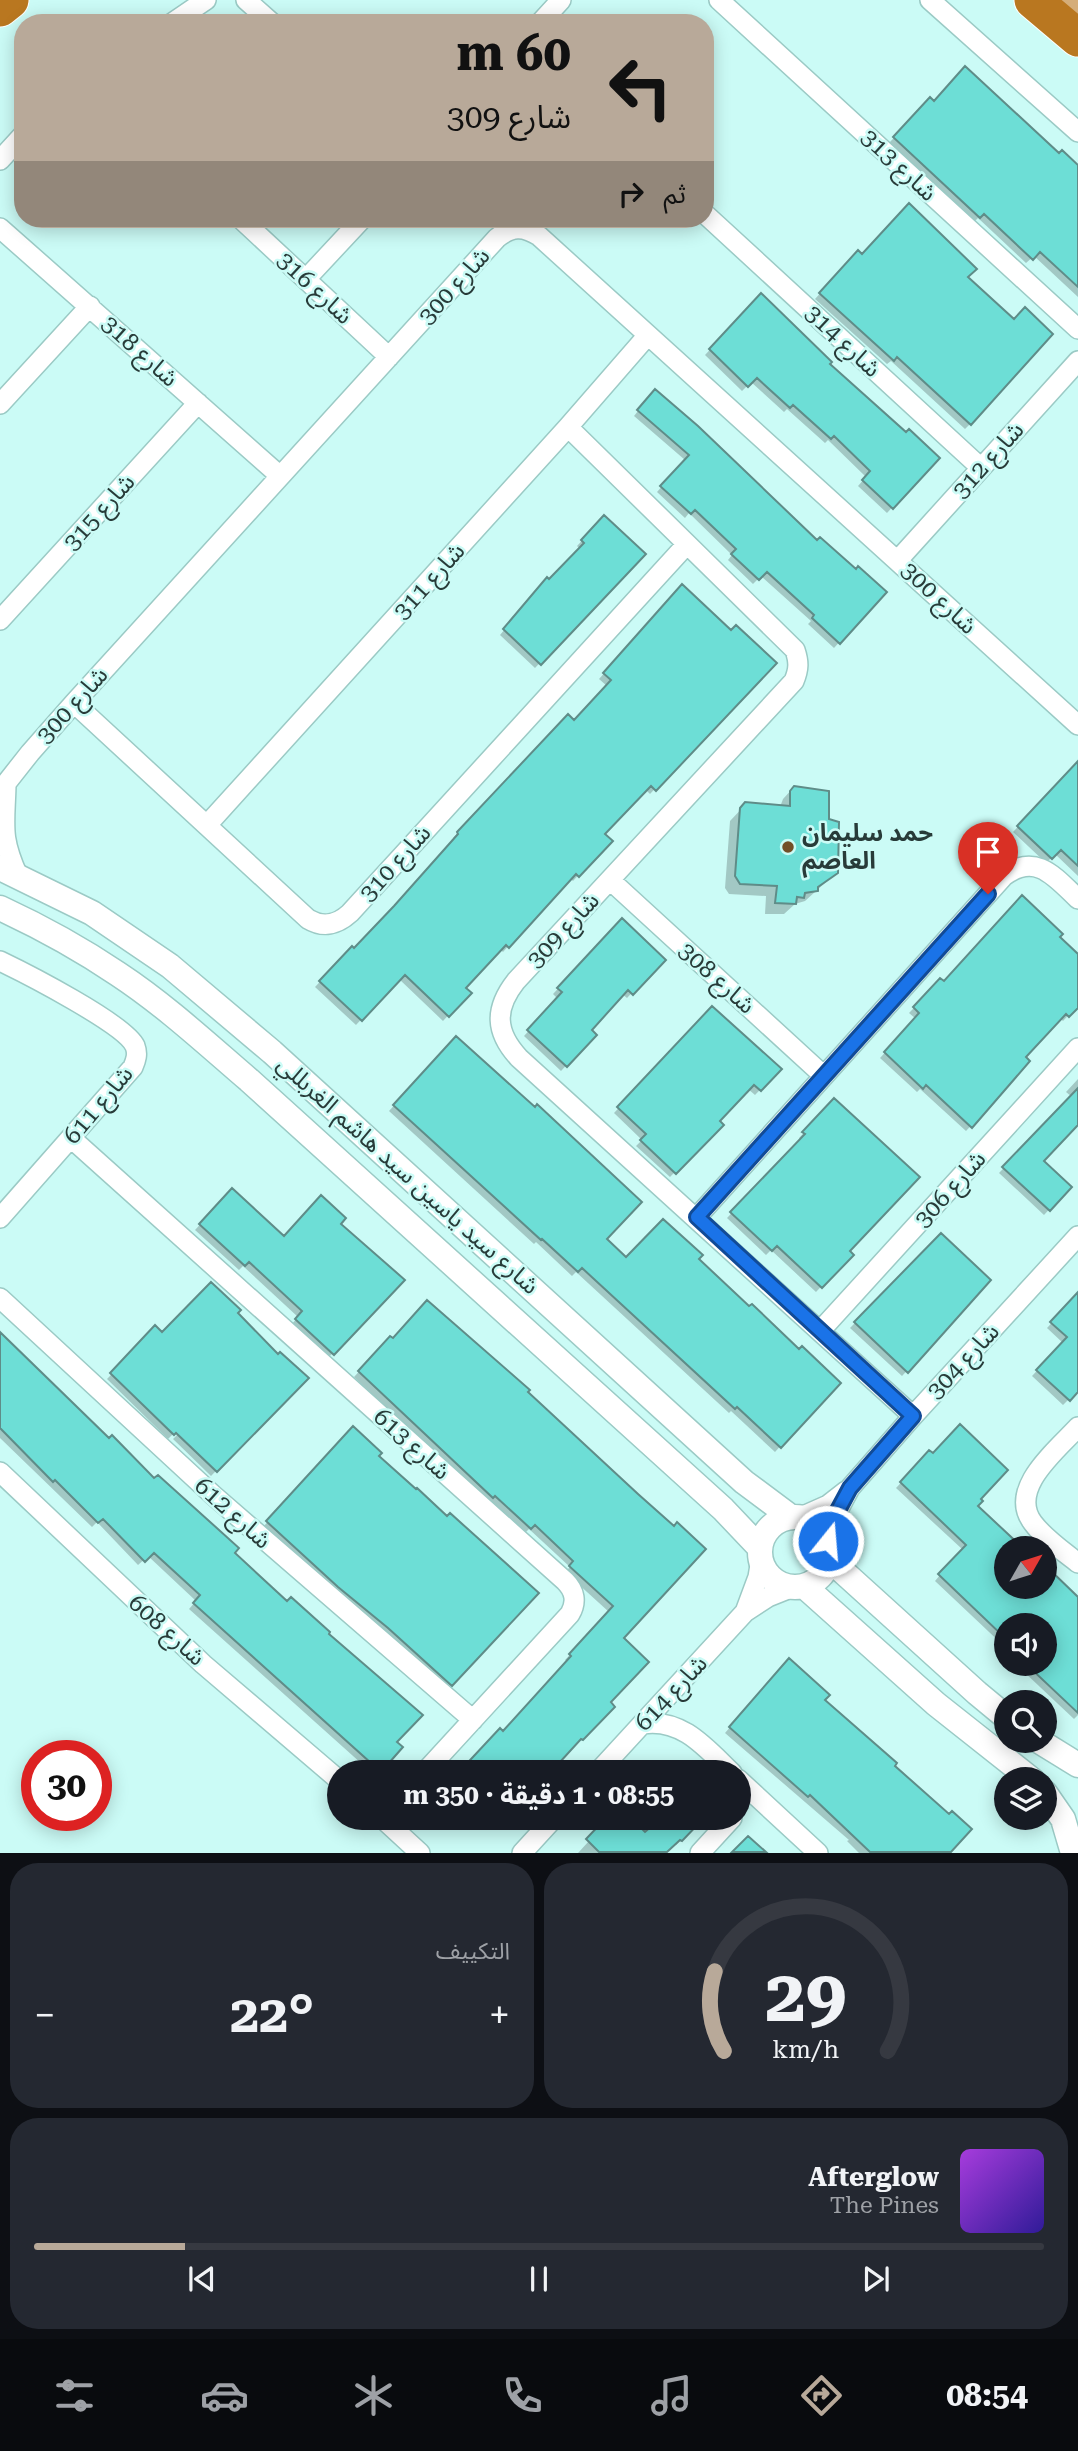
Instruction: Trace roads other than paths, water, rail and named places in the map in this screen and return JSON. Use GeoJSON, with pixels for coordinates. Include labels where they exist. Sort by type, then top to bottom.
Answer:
{"type":"FeatureCollection","features":[{"type":"Feature","properties":{"kind":"highway"},"geometry":{"type":"LineString","coordinates":[[0,8],[10,0]]}},
{"type":"Feature","properties":{"kind":"highway"},"geometry":{"type":"LineString","coordinates":[[1033,0],[1078,38]]}},
{"type":"Feature","properties":{"kind":"main road"},"geometry":{"type":"LineString","coordinates":[[1068,0],[1078,9]]}},
{"type":"Feature","properties":{"kind":"street"},"geometry":{"type":"LineString","coordinates":[[185,14],[206,0]]}},
{"type":"Feature","properties":{"kind":"street"},"geometry":{"type":"LineString","coordinates":[[246,0],[262,14]]}},
{"type":"Feature","properties":{"kind":"street"},"geometry":{"type":"LineString","coordinates":[[548,14],[561,0]]}},
{"type":"Feature","properties":{"kind":"street","name":"شارع 313"},"geometry":{"type":"LineString","coordinates":[[719,0],[1078,330]]}},
{"type":"Feature","properties":{"kind":"street"},"geometry":{"type":"LineString","coordinates":[[930,0],[1078,132]]}},
{"type":"Feature","properties":{"kind":"street"},"geometry":{"type":"LineString","coordinates":[[0,160],[14,145]]}},
{"type":"Feature","properties":{"kind":"street","name":"شارع 314"},"geometry":{"type":"LineString","coordinates":[[714,222],[980,467]]}},
{"type":"Feature","properties":{"kind":"street","name":"شارع 318"},"geometry":{"type":"LineString","coordinates":[[0,228],[279,475]]}},
{"type":"Feature","properties":{"kind":"street","name":"شارع 316"},"geometry":{"type":"LineString","coordinates":[[251,228],[389,357]]}},
{"type":"Feature","properties":{"kind":"street"},"geometry":{"type":"LineString","coordinates":[[306,279],[354,228]]}},
{"type":"Feature","properties":{"kind":"street","name":"شارع 300"},"geometry":{"type":"LineString","coordinates":[[9,872],[1,834],[3,788],[30,753],[497,237],[506,230],[518,228],[529,230],[538,236],[1078,725]]}},
{"type":"Feature","properties":{"kind":"street"},"geometry":{"type":"LineString","coordinates":[[0,404],[90,306]]}},
{"type":"Feature","properties":{"kind":"street","name":"شارع 311"},"geometry":{"type":"LineString","coordinates":[[207,825],[568,428],[649,335]]}},
{"type":"Feature","properties":{"kind":"street","name":"شارع 312"},"geometry":{"type":"LineString","coordinates":[[898,560],[1078,361]]}},
{"type":"Feature","properties":{"kind":"street","name":"شارع 315"},"geometry":{"type":"LineString","coordinates":[[0,620],[198,403]]}},
{"type":"Feature","properties":{"kind":"street","name":"شارع 309"},"geometry":{"type":"LineString","coordinates":[[568,428],[795,650],[798,671],[794,681],[641,844],[505,995],[500,1011],[500,1028],[507,1045],[519,1058],[913,1416]]}},
{"type":"Feature","properties":{"kind":"street","name":"شارع 310"},"geometry":{"type":"LineString","coordinates":[[74,703],[308,919],[322,925],[337,922],[344,919],[687,544]]}},
{"type":"Feature","properties":{"kind":"street"},"geometry":{"type":"LineString","coordinates":[[697,1217],[1012,870],[1028,866],[1046,870],[1078,899]]}},
{"type":"Feature","properties":{"kind":"street","name":"شارع سيد ياسين سيد هاشم الغربللي"},"geometry":{"type":"LineString","coordinates":[[9,872],[92,913],[170,966],[272,1052],[744,1482],[796,1517]]}},
{"type":"Feature","properties":{"kind":"street","name":"شارع 308"},"geometry":{"type":"LineString","coordinates":[[610,880],[824,1076]]}},
{"type":"Feature","properties":{"kind":"street","name":"شارع سيد ياسين سيد هاشم الغربللي"},"geometry":{"type":"LineString","coordinates":[[0,908],[68,942],[145,993],[249,1080],[723,1509],[760,1554]]}},
{"type":"Feature","properties":{"kind":"street","name":"شارع 611"},"geometry":{"type":"LineString","coordinates":[[0,961],[64,994],[125,1035],[134,1044],[137,1056],[133,1067],[0,1218]]}},
{"type":"Feature","properties":{"kind":"street"},"geometry":{"type":"LineString","coordinates":[[145,993],[151,979],[163,968],[170,966]]}},
{"type":"Feature","properties":{"kind":"street","name":"شارع 306"},"geometry":{"type":"LineString","coordinates":[[821,1330],[1078,1048]]}},
{"type":"Feature","properties":{"kind":"street","name":"شارع 613"},"geometry":{"type":"LineString","coordinates":[[71,1138],[570,1586],[575,1596],[570,1614],[436,1760]]}},
{"type":"Feature","properties":{"kind":"street","name":"شارع 304"},"geometry":{"type":"LineString","coordinates":[[796,1517],[828,1504],[850,1488],[1077,1238]]}},
{"type":"Feature","properties":{"kind":"street","name":"شارع 612"},"geometry":{"type":"LineString","coordinates":[[0,1298],[213,1495],[473,1720]]}},
{"type":"Feature","properties":{"kind":"street"},"geometry":{"type":"LineString","coordinates":[[1078,1427],[1035,1475],[1026,1493],[1025,1504],[1033,1523],[1078,1563]]}},
{"type":"Feature","properties":{"kind":"street","name":"شارع 608"},"geometry":{"type":"LineString","coordinates":[[0,1472],[203,1664],[327,1770]]}},
{"type":"Feature","properties":{"kind":"street","name":"شارع 304"},"geometry":{"type":"LineString","coordinates":[[829,1550],[836,1514],[850,1488]]}},
{"type":"Feature","properties":{"kind":"street"},"geometry":{"type":"LineString","coordinates":[[829,1550],[821,1576],[798,1586],[782,1584],[772,1578],[760,1554],[763,1537],[770,1527],[780,1520],[796,1517],[818,1525],[829,1550],[994,1707]]}},
{"type":"Feature","properties":{"kind":"street","name":"شارع 614"},"geometry":{"type":"LineString","coordinates":[[745,1612],[758,1577],[760,1554]]}},
{"type":"Feature","properties":{"kind":"street"},"geometry":{"type":"LineString","coordinates":[[798,1586],[936,1704],[1016,1767]]}},
{"type":"Feature","properties":{"kind":"street","name":"شارع 614"},"geometry":{"type":"LineString","coordinates":[[609,1760],[745,1612],[768,1597],[798,1586]]}},
{"type":"Feature","properties":{"kind":"street"},"geometry":{"type":"LineString","coordinates":[[643,1724],[660,1723],[684,1731],[717,1760]]}},
{"type":"Feature","properties":{"kind":"street"},"geometry":{"type":"LineString","coordinates":[[1057,1752],[1078,1765]]}},
{"type":"Feature","properties":{"kind":"street"},"geometry":{"type":"LineString","coordinates":[[751,1790],[818,1853]]}},
{"type":"Feature","properties":{"kind":"street"},"geometry":{"type":"LineString","coordinates":[[751,1798],[755,1794]]}},
{"type":"Feature","properties":{"kind":"street"},"geometry":{"type":"LineString","coordinates":[[1057,1810],[1063,1819],[1073,1853]]}},
{"type":"Feature","properties":{"kind":"street"},"geometry":{"type":"LineString","coordinates":[[396,1830],[421,1853]]}},
{"type":"Feature","properties":{"kind":"street"},"geometry":{"type":"LineString","coordinates":[[522,1853],[543,1830]]}},
{"type":"Feature","properties":{"kind":"street"},"geometry":{"type":"LineString","coordinates":[[700,1853],[721,1830]]}},
{"type":"Feature","properties":{"kind":"street"},"geometry":{"type":"LineString","coordinates":[[1073,1853],[1078,1844]]}},
{"type":"Feature","properties":{"kind":"place","name":"حمد سليمان العاصم"},"geometry":{"type":"Point","coordinates":[788,847]}}]}
